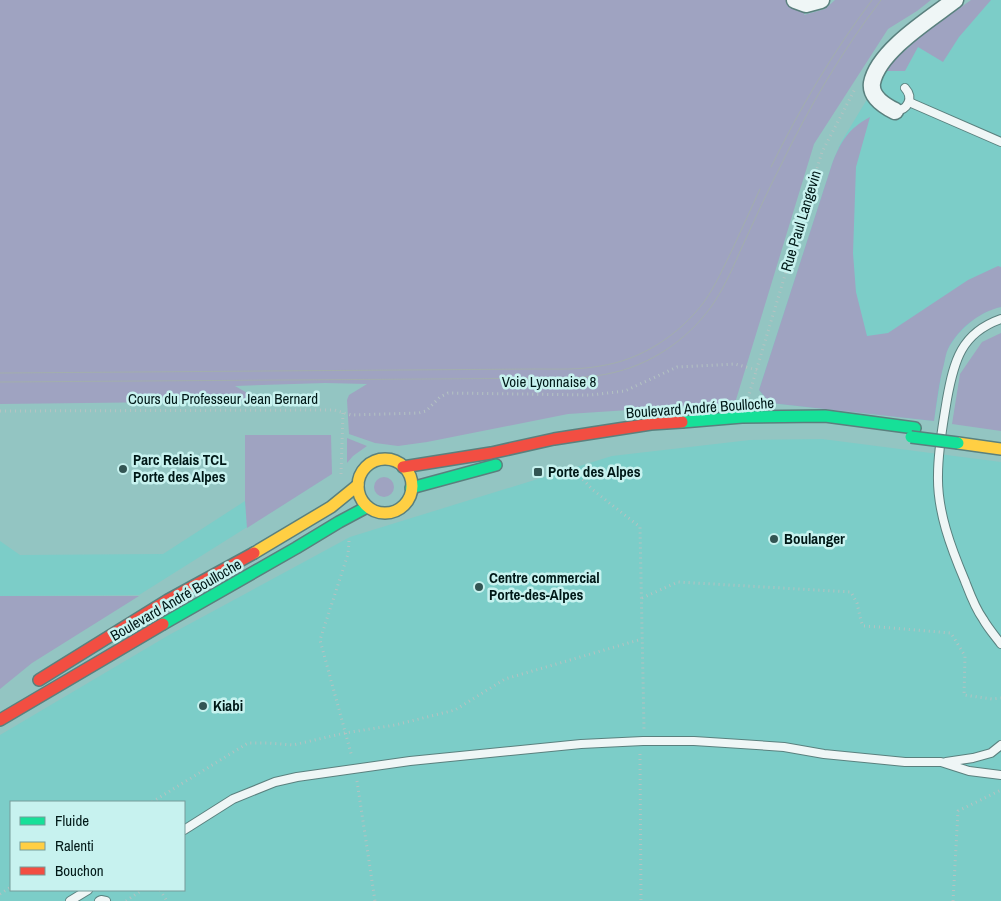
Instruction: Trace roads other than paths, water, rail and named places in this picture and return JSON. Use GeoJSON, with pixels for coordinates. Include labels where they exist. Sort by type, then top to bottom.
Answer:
{"type":"FeatureCollection","features":[{"type":"Feature","properties":{"kind":"main road","name":"Boulevard André Boulloche"},"geometry":{"type":"LineString","coordinates":[[28,686],[168,600],[256,552],[331,507],[358,485],[361,474],[374,462],[386,460],[398,463],[403,467],[491,453],[554,439],[660,423],[742,417],[825,416],[913,432],[960,438],[1001,438]]}},
{"type":"Feature","properties":{"kind":"main road","name":"Boulevard André Boulloche"},"geometry":{"type":"LineString","coordinates":[[747,428],[764,426],[808,428]]}},
{"type":"Feature","properties":{"kind":"main road","name":"Boulevard André Boulloche"},"geometry":{"type":"LineString","coordinates":[[842,430],[913,432]]}},
{"type":"Feature","properties":{"kind":"main road","name":"Boulevard André Boulloche"},"geometry":{"type":"LineString","coordinates":[[960,438],[1001,449]]}},
{"type":"Feature","properties":{"kind":"main road"},"geometry":{"type":"LineString","coordinates":[[412,488],[510,461]]}},
{"type":"Feature","properties":{"kind":"main road"},"geometry":{"type":"LineString","coordinates":[[358,485],[361,499],[367,507],[384,513],[395,511],[405,504],[412,488],[410,476],[403,467]]}},
{"type":"Feature","properties":{"kind":"main road","name":"Boulevard André Boulloche"},"geometry":{"type":"LineString","coordinates":[[0,720],[367,507]]}},
{"type":"Feature","properties":{"kind":"street"},"geometry":{"type":"LineString","coordinates":[[795,0],[806,4],[821,0]]}},
{"type":"Feature","properties":{"kind":"street"},"geometry":{"type":"LineString","coordinates":[[902,107],[885,106],[878,100],[872,84],[879,67],[892,49],[955,0]]}},
{"type":"Feature","properties":{"kind":"lane"},"geometry":{"type":"LineString","coordinates":[[905,88],[909,93],[902,107],[1001,142]]}},
{"type":"Feature","properties":{"kind":"lane"},"geometry":{"type":"LineString","coordinates":[[1001,319],[979,330],[962,348],[955,362],[943,422],[938,475],[938,489],[943,519],[962,573],[982,618],[1001,644]]}},
{"type":"Feature","properties":{"kind":"lane"},"geometry":{"type":"LineString","coordinates":[[185,829],[233,799],[275,782],[297,777],[470,755],[643,740],[694,741],[784,747],[824,754],[905,762],[941,762],[974,758],[991,753],[1001,745]]}},
{"type":"Feature","properties":{"kind":"lane"},"geometry":{"type":"LineString","coordinates":[[941,762],[969,771],[1001,775]]}},
{"type":"Feature","properties":{"kind":"lane"},"geometry":{"type":"LineString","coordinates":[[70,901],[86,891]]}},
{"type":"Feature","properties":{"kind":"lane"},"geometry":{"type":"LineString","coordinates":[[99,901],[106,901]]}},
{"type":"Feature","properties":{"kind":"tram line"},"geometry":{"type":"LineString","coordinates":[[771,167],[818,81],[872,0]]}},
{"type":"Feature","properties":{"kind":"tram line"},"geometry":{"type":"LineString","coordinates":[[0,382],[571,378],[610,373],[645,361],[672,346],[685,336],[715,301],[730,274],[766,195],[803,122],[840,59],[881,0]]}},
{"type":"Feature","properties":{"kind":"tram line"},"geometry":{"type":"LineString","coordinates":[[0,373],[568,369],[615,363],[644,352],[658,344],[694,314],[716,282],[760,189]]}},
{"type":"Feature","properties":{"kind":"place","name":"Parc Relais TCL Porte des Alpes"},"geometry":{"type":"Point","coordinates":[123,469]}},
{"type":"Feature","properties":{"kind":"place","name":"Porte des Alpes"},"geometry":{"type":"Point","coordinates":[538,472]}},
{"type":"Feature","properties":{"kind":"place","name":"Boulanger"},"geometry":{"type":"Point","coordinates":[774,539]}},
{"type":"Feature","properties":{"kind":"place","name":"Centre commercial Porte-des-Alpes"},"geometry":{"type":"Point","coordinates":[479,587]}},
{"type":"Feature","properties":{"kind":"place","name":"Kiabi"},"geometry":{"type":"Point","coordinates":[203,706]}}]}
